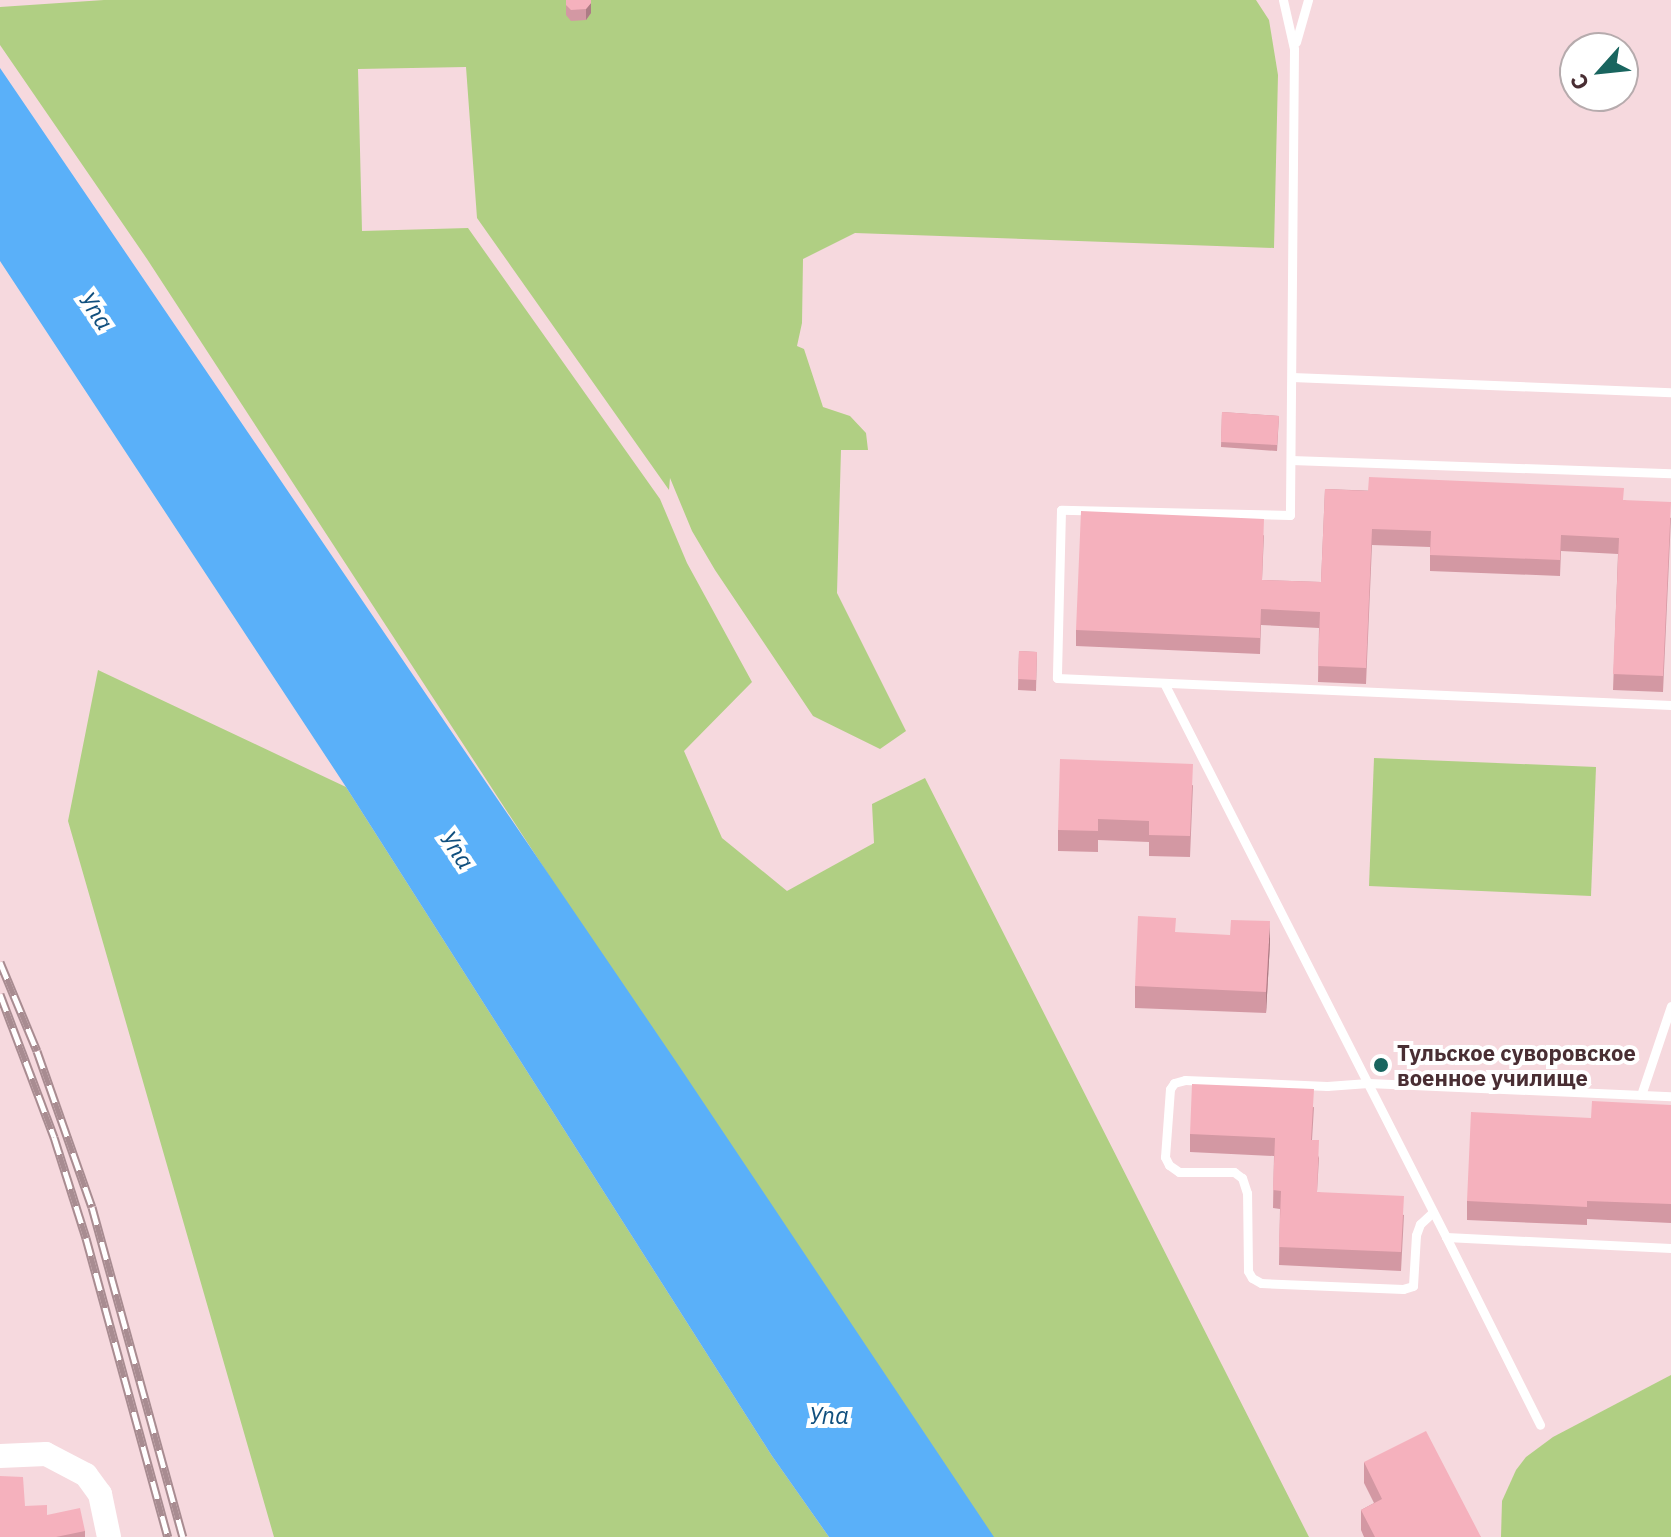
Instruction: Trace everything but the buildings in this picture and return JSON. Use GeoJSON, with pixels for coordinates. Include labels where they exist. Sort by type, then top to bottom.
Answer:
{"type":"FeatureCollection","features":[{"type":"Feature","properties":{"kind":"street"},"geometry":{"type":"LineString","coordinates":[[0,1456],[46,1454],[86,1475],[100,1494],[109,1537]]}},
{"type":"Feature","properties":{"kind":"lane"},"geometry":{"type":"LineString","coordinates":[[1283,0],[1294,49],[1290,515],[1061,510],[1057,678],[1671,705]]}},
{"type":"Feature","properties":{"kind":"lane"},"geometry":{"type":"LineString","coordinates":[[1294,49],[1308,0]]}},
{"type":"Feature","properties":{"kind":"lane"},"geometry":{"type":"LineString","coordinates":[[1292,377],[1671,392]]}},
{"type":"Feature","properties":{"kind":"lane"},"geometry":{"type":"LineString","coordinates":[[1291,460],[1671,473]]}},
{"type":"Feature","properties":{"kind":"lane"},"geometry":{"type":"LineString","coordinates":[[1164,683],[1540,1425]]}},
{"type":"Feature","properties":{"kind":"lane"},"geometry":{"type":"LineString","coordinates":[[1641,1095],[1671,1006]]}},
{"type":"Feature","properties":{"kind":"lane"},"geometry":{"type":"LineString","coordinates":[[1433,1212],[1420,1224],[1416,1235],[1413,1286],[1403,1289],[1261,1283],[1248,1271],[1247,1193],[1242,1178],[1234,1172],[1179,1172],[1169,1165],[1165,1157],[1170,1089],[1174,1083],[1185,1080],[1327,1086],[1368,1083],[1671,1096]]}},
{"type":"Feature","properties":{"kind":"lane"},"geometry":{"type":"LineString","coordinates":[[1446,1237],[1671,1248]]}},
{"type":"Feature","properties":{"kind":"green space"},"geometry":{"type":"Polygon","coordinates":[[[104,0],[1256,0],[1269,20],[1278,75],[1274,248],[855,233],[803,259],[802,323],[797,346],[804,349],[823,407],[850,416],[866,433],[868,450],[841,450],[837,593],[906,731],[880,749],[813,716],[715,570],[692,531],[670,478],[669,490],[477,218],[466,67],[358,69],[362,231],[468,228],[660,499],[687,563],[752,682],[684,751],[722,838],[787,891],[874,843],[872,804],[925,778],[1309,1537],[980,1537],[147,259],[0,45],[0,7],[104,0]]]}},
{"type":"Feature","properties":{"kind":"green space"},"geometry":{"type":"Polygon","coordinates":[[[98,670],[346,787],[772,1456],[829,1537],[274,1537],[68,821],[98,670]]]}},
{"type":"Feature","properties":{"kind":"green space"},"geometry":{"type":"Polygon","coordinates":[[[1374,758],[1596,767],[1591,896],[1369,886],[1374,758]]]}},
{"type":"Feature","properties":{"kind":"green space"},"geometry":{"type":"Polygon","coordinates":[[[1671,1375],[1671,1537],[1501,1537],[1502,1501],[1516,1470],[1526,1457],[1553,1437],[1671,1375]]]}},
{"type":"Feature","properties":{"kind":"water","name":"Упа"},"geometry":{"type":"Polygon","coordinates":[[[0,68],[677,1063],[994,1537],[829,1537],[772,1456],[346,787],[0,261],[0,68]]]}},
{"type":"Feature","properties":{"kind":"railway"},"geometry":{"type":"LineString","coordinates":[[0,962],[37,1051],[92,1207],[183,1537]]}},
{"type":"Feature","properties":{"kind":"railway"},"geometry":{"type":"LineString","coordinates":[[0,994],[54,1137],[86,1238],[168,1537]]}},
{"type":"Feature","properties":{"kind":"place","name":"Тульское суворовское военное училище"},"geometry":{"type":"Point","coordinates":[1381,1065]}}]}
